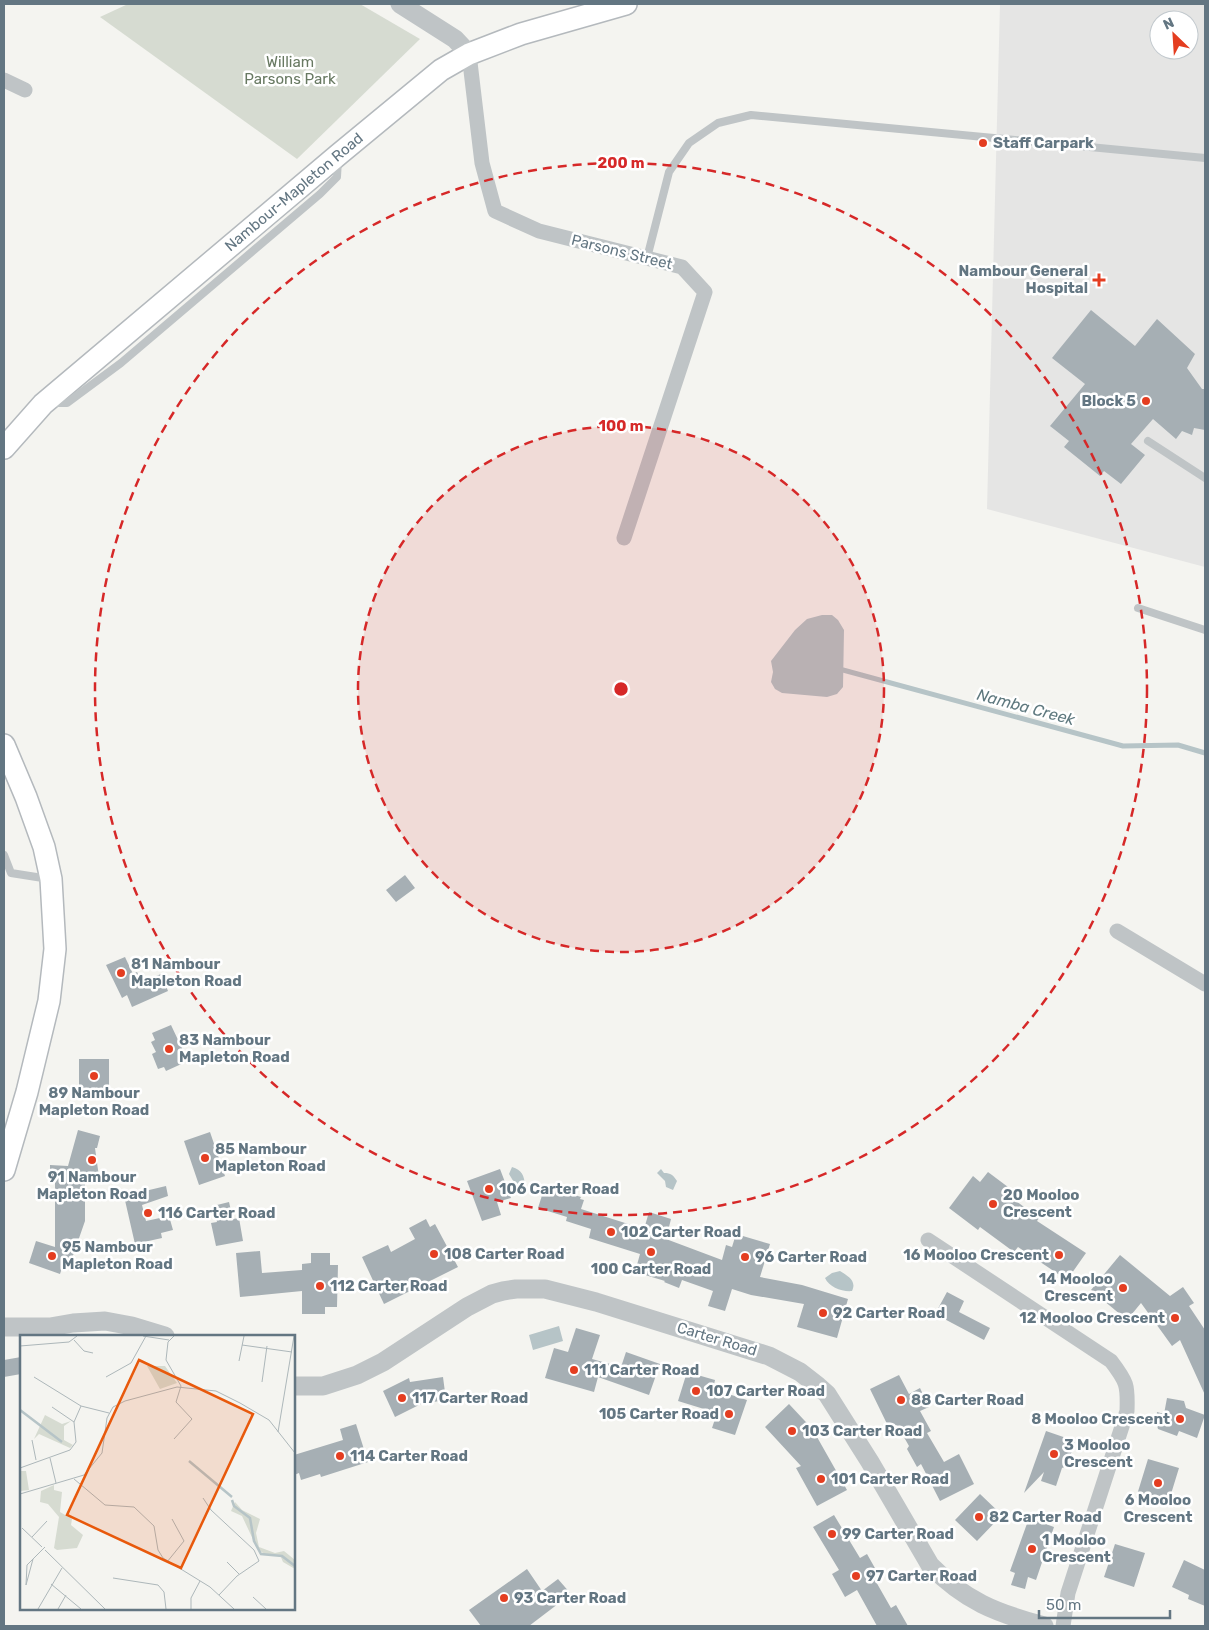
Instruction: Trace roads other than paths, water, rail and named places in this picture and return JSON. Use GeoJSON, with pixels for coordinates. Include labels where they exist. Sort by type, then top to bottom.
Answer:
{"type":"FeatureCollection","features":[{"type":"Feature","properties":{"kind":"main road","name":"Nambour-Mapleton Road"},"geometry":{"type":"LineString","coordinates":[[4,448],[43,404],[441,70],[469,54],[521,34],[626,4]]}},
{"type":"Feature","properties":{"kind":"main road"},"geometry":{"type":"LineString","coordinates":[[4,745],[44,847],[51,882],[55,949],[49,1001],[27,1092],[4,1170]]}},
{"type":"Feature","properties":{"kind":"street"},"geometry":{"type":"LineString","coordinates":[[400,4],[455,40],[469,54]]}},
{"type":"Feature","properties":{"kind":"street","name":"Parsons Street"},"geometry":{"type":"LineString","coordinates":[[469,54],[482,163],[495,211],[539,230],[682,267],[704,292],[624,538]]}},
{"type":"Feature","properties":{"kind":"street"},"geometry":{"type":"LineString","coordinates":[[4,80],[25,90]]}},
{"type":"Feature","properties":{"kind":"street"},"geometry":{"type":"LineString","coordinates":[[1117,931],[1205,984]]}},
{"type":"Feature","properties":{"kind":"street"},"geometry":{"type":"LineString","coordinates":[[928,1240],[1111,1361],[1124,1378],[1128,1391],[1127,1411],[1068,1593],[1063,1626]]}},
{"type":"Feature","properties":{"kind":"street","name":"Carter Road"},"geometry":{"type":"LineString","coordinates":[[295,1386],[323,1386],[357,1375],[383,1362],[467,1307],[492,1294],[516,1289],[558,1292],[769,1356],[800,1372],[827,1394],[870,1462],[930,1565],[944,1579],[974,1601],[1012,1617],[1044,1626]]}},
{"type":"Feature","properties":{"kind":"street"},"geometry":{"type":"LineString","coordinates":[[4,1328],[50,1327],[72,1323],[105,1321],[132,1326],[162,1335]]}},
{"type":"Feature","properties":{"kind":"lane"},"geometry":{"type":"LineString","coordinates":[[647,258],[669,172],[689,144],[718,123],[751,115],[1205,158]]}},
{"type":"Feature","properties":{"kind":"lane"},"geometry":{"type":"LineString","coordinates":[[1148,441],[1205,478]]}},
{"type":"Feature","properties":{"kind":"lane"},"geometry":{"type":"LineString","coordinates":[[1138,608],[1205,630]]}},
{"type":"Feature","properties":{"kind":"lane"},"geometry":{"type":"LineString","coordinates":[[4,855],[11,873],[51,882]]}},
{"type":"Feature","properties":{"kind":"waterway","name":"Namba Creek"},"geometry":{"type":"LineString","coordinates":[[843,670],[1123,746],[1178,745],[1205,753]]}},
{"type":"Feature","properties":{"kind":"place","name":"Staff Carpark"},"geometry":{"type":"Point","coordinates":[983,143]}},
{"type":"Feature","properties":{"kind":"place","name":"Nambour General Hospital"},"geometry":{"type":"Point","coordinates":[1099,280]}},
{"type":"Feature","properties":{"kind":"place","name":"Block 5"},"geometry":{"type":"Point","coordinates":[1146,401]}},
{"type":"Feature","properties":{"kind":"place","name":"81 Nambour Mapleton Road"},"geometry":{"type":"Point","coordinates":[121,973]}},
{"type":"Feature","properties":{"kind":"place","name":"83 Nambour Mapleton Road"},"geometry":{"type":"Point","coordinates":[169,1049]}},
{"type":"Feature","properties":{"kind":"place","name":"89 Nambour Mapleton Road"},"geometry":{"type":"Point","coordinates":[94,1076]}},
{"type":"Feature","properties":{"kind":"place","name":"85 Nambour Mapleton Road"},"geometry":{"type":"Point","coordinates":[205,1158]}},
{"type":"Feature","properties":{"kind":"place","name":"91 Nambour Mapleton Road"},"geometry":{"type":"Point","coordinates":[92,1160]}},
{"type":"Feature","properties":{"kind":"place","name":"106 Carter Road"},"geometry":{"type":"Point","coordinates":[489,1189]}},
{"type":"Feature","properties":{"kind":"place","name":"20 Mooloo Crescent"},"geometry":{"type":"Point","coordinates":[993,1204]}},
{"type":"Feature","properties":{"kind":"place","name":"116 Carter Road"},"geometry":{"type":"Point","coordinates":[148,1213]}},
{"type":"Feature","properties":{"kind":"place","name":"102 Carter Road"},"geometry":{"type":"Point","coordinates":[611,1232]}},
{"type":"Feature","properties":{"kind":"place","name":"100 Carter Road"},"geometry":{"type":"Point","coordinates":[651,1252]}},
{"type":"Feature","properties":{"kind":"place","name":"108 Carter Road"},"geometry":{"type":"Point","coordinates":[434,1254]}},
{"type":"Feature","properties":{"kind":"place","name":"16 Mooloo Crescent"},"geometry":{"type":"Point","coordinates":[1059,1255]}},
{"type":"Feature","properties":{"kind":"place","name":"95 Nambour Mapleton Road"},"geometry":{"type":"Point","coordinates":[52,1256]}},
{"type":"Feature","properties":{"kind":"place","name":"96 Carter Road"},"geometry":{"type":"Point","coordinates":[745,1257]}},
{"type":"Feature","properties":{"kind":"place","name":"112 Carter Road"},"geometry":{"type":"Point","coordinates":[320,1286]}},
{"type":"Feature","properties":{"kind":"place","name":"14 Mooloo Crescent"},"geometry":{"type":"Point","coordinates":[1123,1288]}},
{"type":"Feature","properties":{"kind":"place","name":"92 Carter Road"},"geometry":{"type":"Point","coordinates":[823,1313]}},
{"type":"Feature","properties":{"kind":"place","name":"12 Mooloo Crescent"},"geometry":{"type":"Point","coordinates":[1175,1318]}},
{"type":"Feature","properties":{"kind":"place","name":"111 Carter Road"},"geometry":{"type":"Point","coordinates":[574,1370]}},
{"type":"Feature","properties":{"kind":"place","name":"107 Carter Road"},"geometry":{"type":"Point","coordinates":[696,1391]}},
{"type":"Feature","properties":{"kind":"place","name":"117 Carter Road"},"geometry":{"type":"Point","coordinates":[402,1398]}},
{"type":"Feature","properties":{"kind":"place","name":"88 Carter Road"},"geometry":{"type":"Point","coordinates":[901,1400]}},
{"type":"Feature","properties":{"kind":"place","name":"105 Carter Road"},"geometry":{"type":"Point","coordinates":[729,1414]}},
{"type":"Feature","properties":{"kind":"place","name":"8 Mooloo Crescent"},"geometry":{"type":"Point","coordinates":[1180,1419]}},
{"type":"Feature","properties":{"kind":"place","name":"103 Carter Road"},"geometry":{"type":"Point","coordinates":[792,1431]}},
{"type":"Feature","properties":{"kind":"place","name":"3 Mooloo Crescent"},"geometry":{"type":"Point","coordinates":[1054,1454]}},
{"type":"Feature","properties":{"kind":"place","name":"114 Carter Road"},"geometry":{"type":"Point","coordinates":[340,1456]}},
{"type":"Feature","properties":{"kind":"place","name":"101 Carter Road"},"geometry":{"type":"Point","coordinates":[821,1479]}},
{"type":"Feature","properties":{"kind":"place","name":"6 Mooloo Crescent"},"geometry":{"type":"Point","coordinates":[1158,1483]}},
{"type":"Feature","properties":{"kind":"place","name":"82 Carter Road"},"geometry":{"type":"Point","coordinates":[979,1517]}},
{"type":"Feature","properties":{"kind":"place","name":"99 Carter Road"},"geometry":{"type":"Point","coordinates":[832,1534]}},
{"type":"Feature","properties":{"kind":"place","name":"1 Mooloo Crescent"},"geometry":{"type":"Point","coordinates":[1032,1549]}},
{"type":"Feature","properties":{"kind":"place","name":"97 Carter Road"},"geometry":{"type":"Point","coordinates":[856,1576]}},
{"type":"Feature","properties":{"kind":"place","name":"93 Carter Road"},"geometry":{"type":"Point","coordinates":[504,1598]}},
{"type":"Feature","properties":{"kind":"park label","name":"William Parsons Park"},"geometry":{"type":"Point","coordinates":[290,70]}}]}
